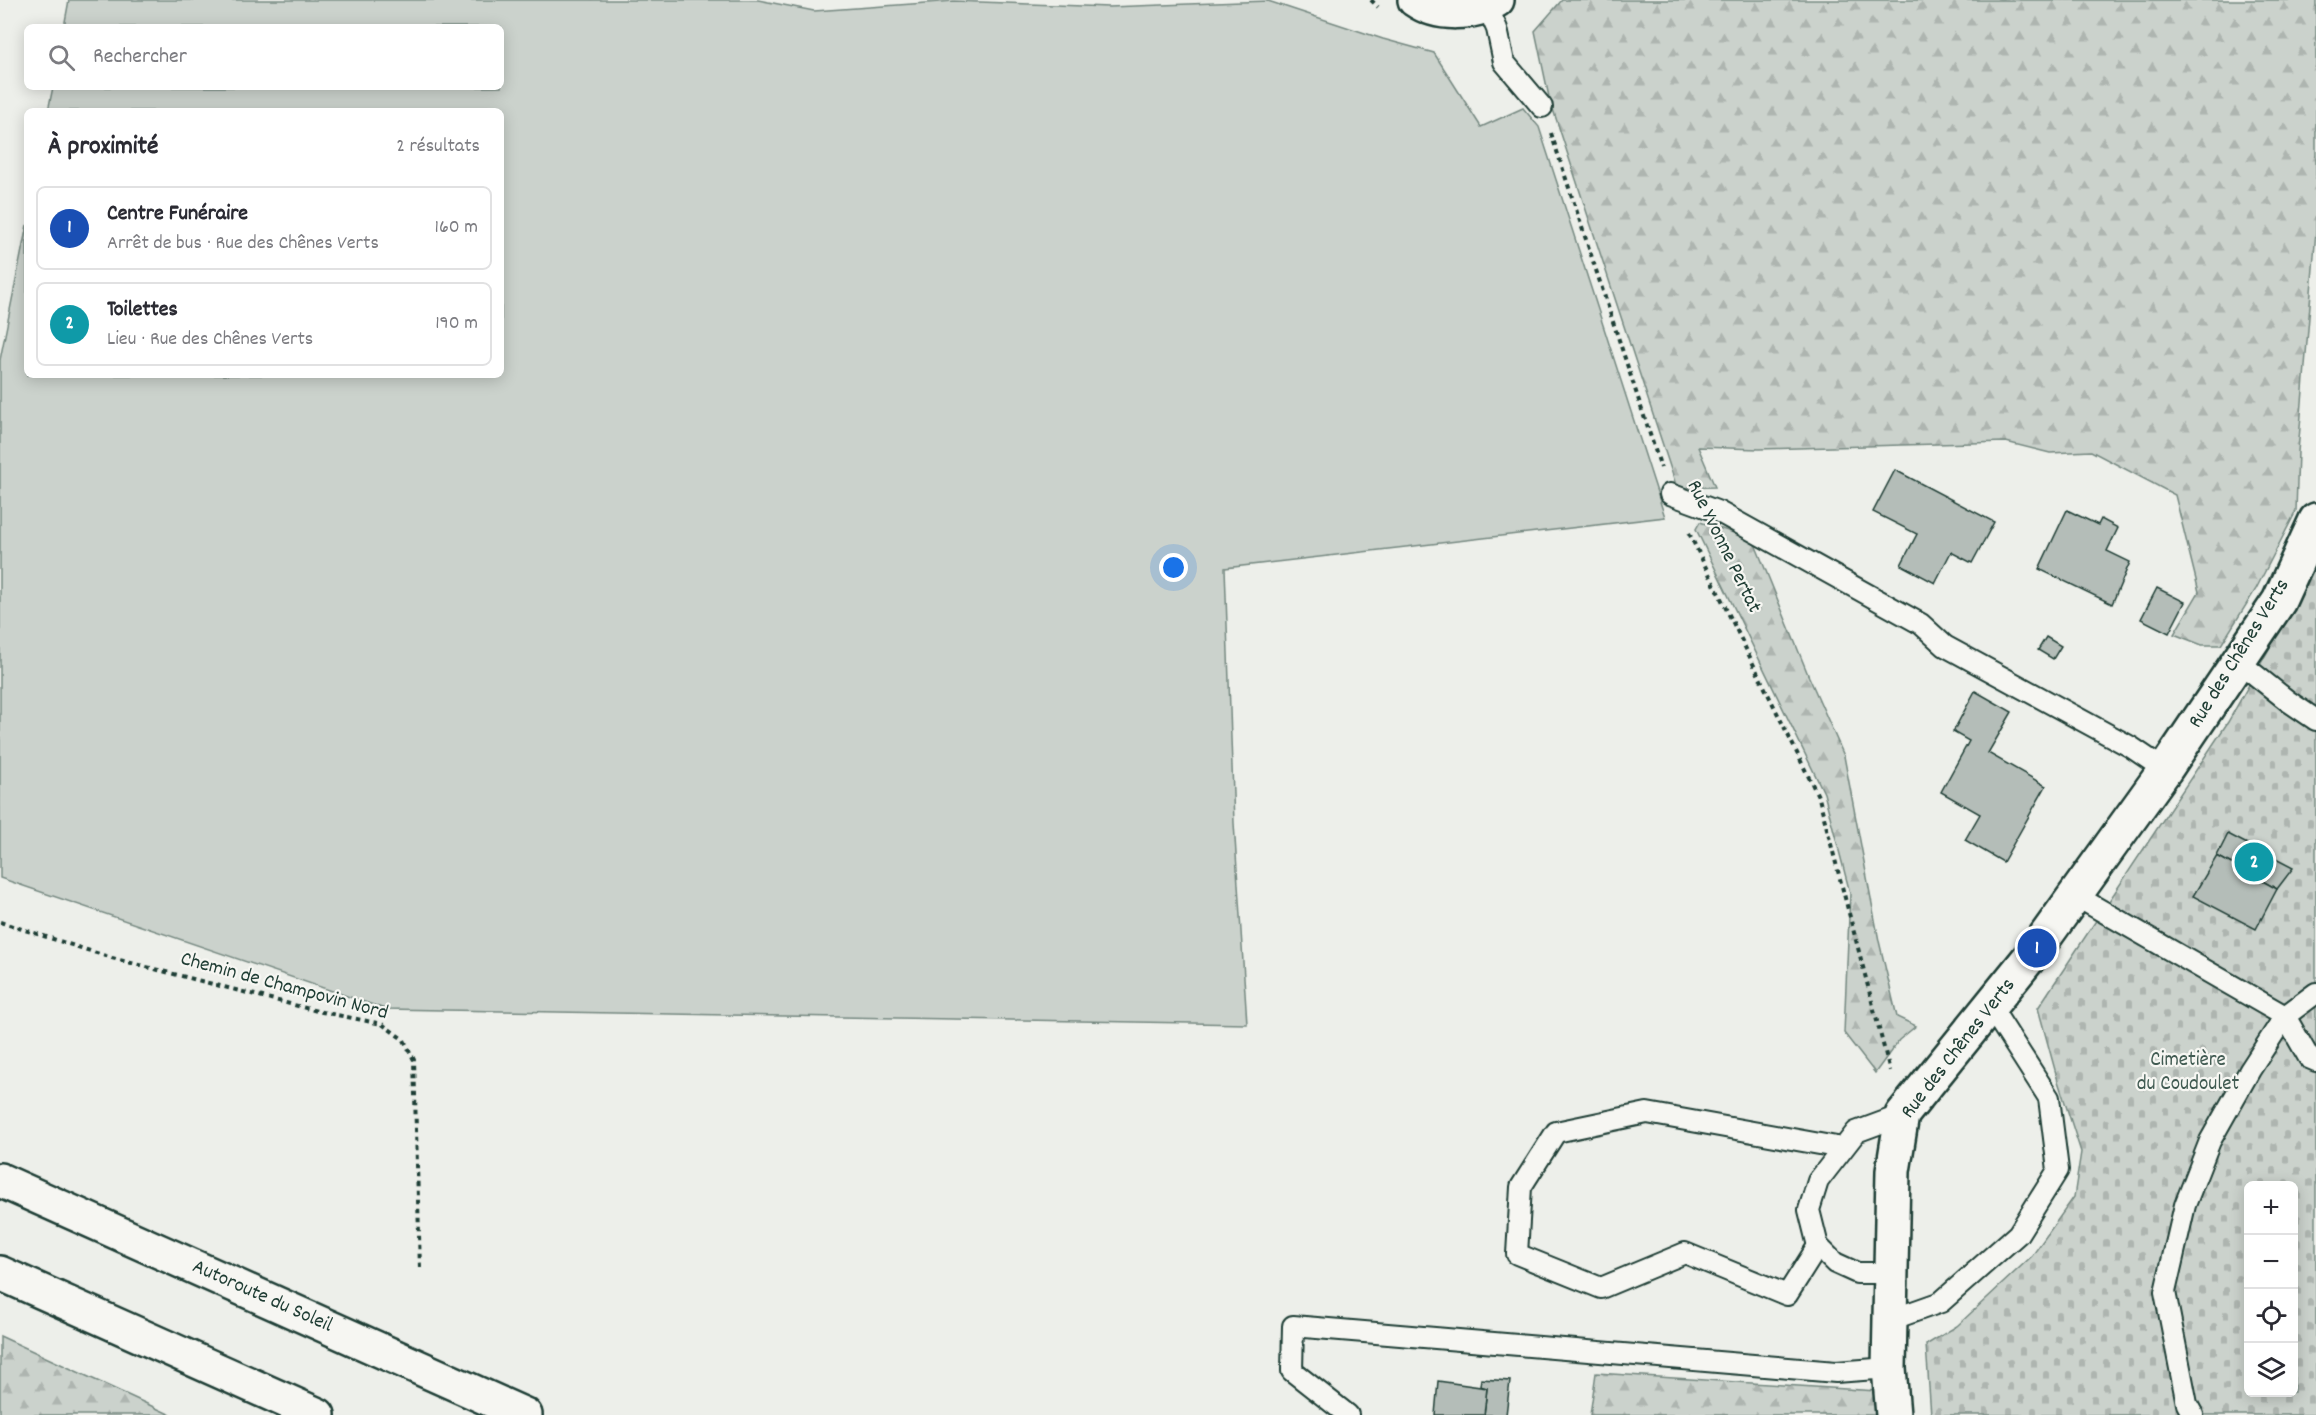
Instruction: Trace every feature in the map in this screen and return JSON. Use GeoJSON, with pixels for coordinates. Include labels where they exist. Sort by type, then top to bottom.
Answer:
{"type":"FeatureCollection","features":[{"type":"Feature","properties":{"kind":"main road"},"geometry":{"type":"LineString","coordinates":[[1415,0],[1423,6],[1455,12],[1492,3]]}},
{"type":"Feature","properties":{"kind":"main road","name":"Rue des Chênes Verts"},"geometry":{"type":"LineString","coordinates":[[1893,1415],[1889,1368],[1893,1171],[1902,1115],[2076,896],[2165,770],[2240,662],[2278,601],[2316,520]]}},
{"type":"Feature","properties":{"kind":"main road","name":"Autoroute du Soleil"},"geometry":{"type":"LineString","coordinates":[[0,1180],[525,1415]]}},
{"type":"Feature","properties":{"kind":"main road"},"geometry":{"type":"LineString","coordinates":[[0,1273],[318,1415]]}},
{"type":"Feature","properties":{"kind":"lane"},"geometry":{"type":"LineString","coordinates":[[1492,3],[1504,62],[1542,107]]}},
{"type":"Feature","properties":{"kind":"lane"},"geometry":{"type":"LineString","coordinates":[[1670,494],[1719,512],[1921,624],[1945,646],[2131,747],[2165,770]]}},
{"type":"Feature","properties":{"kind":"lane"},"geometry":{"type":"LineString","coordinates":[[2240,662],[2288,701],[2316,720]]}},
{"type":"Feature","properties":{"kind":"lane"},"geometry":{"type":"LineString","coordinates":[[2076,896],[2285,1016],[2309,1058],[2316,1060]]}},
{"type":"Feature","properties":{"kind":"lane"},"geometry":{"type":"LineString","coordinates":[[2193,1415],[2187,1404],[2165,1292],[2185,1205],[2210,1141],[2250,1070],[2285,1016],[2316,993]]}},
{"type":"Feature","properties":{"kind":"lane"},"geometry":{"type":"LineString","coordinates":[[1890,1320],[1941,1302],[2018,1234],[2058,1170],[2049,1098],[1990,1006]]}},
{"type":"Feature","properties":{"kind":"lane"},"geometry":{"type":"LineString","coordinates":[[1818,1246],[1787,1294],[1685,1252],[1601,1288],[1517,1254],[1521,1187],[1556,1132],[1647,1113],[1842,1148]]}},
{"type":"Feature","properties":{"kind":"lane"},"geometry":{"type":"LineString","coordinates":[[1891,1273],[1857,1273],[1834,1263],[1818,1246],[1809,1210],[1818,1180],[1856,1132],[1902,1115]]}},
{"type":"Feature","properties":{"kind":"lane"},"geometry":{"type":"LineString","coordinates":[[1348,1415],[1292,1371],[1293,1326],[1836,1372],[1889,1368]]}},
{"type":"Feature","properties":{"kind":"path","name":"Rue Yvonne Pertat"},"geometry":{"type":"LineString","coordinates":[[1542,107],[1670,494],[1819,798],[1902,1115]]}},
{"type":"Feature","properties":{"kind":"path","name":"Chemin de Champovin Nord"},"geometry":{"type":"LineString","coordinates":[[0,922],[112,958],[317,1011],[382,1024],[404,1040],[414,1060],[420,1269]]}},
{"type":"Feature","properties":{"kind":"green space"},"geometry":{"type":"Polygon","coordinates":[[[69,0],[758,0],[814,11],[954,1],[1109,7],[1268,1],[1383,39],[1434,53],[1481,127],[1523,108],[1539,127],[1665,517],[1225,568],[1234,823],[1247,1024],[385,1009],[0,878],[0,360],[24,240],[24,378],[504,378],[504,108],[49,108],[52,90],[504,90],[504,24],[65,24],[69,0]]]}},
{"type":"Feature","properties":{"kind":"green space"},"geometry":{"type":"Polygon","coordinates":[[[1562,0],[2316,0],[2316,231],[2298,452],[2296,511],[2256,589],[2221,645],[2202,645],[2174,634],[2199,592],[2175,495],[2091,451],[2050,453],[2006,442],[1759,449],[1698,447],[1715,487],[1677,488],[1549,97],[1535,31],[1562,0]]]}},
{"type":"Feature","properties":{"kind":"green space"},"geometry":{"type":"Polygon","coordinates":[[[1700,522],[1753,539],[1844,756],[1879,941],[1897,1017],[1916,1026],[1899,1040],[1875,1073],[1844,1033],[1850,893],[1824,793],[1696,529],[1700,522]]]}},
{"type":"Feature","properties":{"kind":"green space","name":"Cimetière du Coudoulet"},"geometry":{"type":"Polygon","coordinates":[[[2316,549],[2316,1415],[1931,1415],[1926,1345],[1957,1326],[2032,1256],[2074,1197],[2081,1152],[2038,1008],[2228,722],[2269,649],[2316,549]]]}},
{"type":"Feature","properties":{"kind":"green space"},"geometry":{"type":"Polygon","coordinates":[[[0,1336],[171,1415],[0,1415],[0,1336]]]}},
{"type":"Feature","properties":{"kind":"green space"},"geometry":{"type":"Polygon","coordinates":[[[1596,1373],[1877,1391],[1879,1415],[1590,1415],[1596,1373]]]}},
{"type":"Feature","properties":{"kind":"building"},"geometry":{"type":"Polygon","coordinates":[[[1895,470],[1994,522],[1972,563],[1951,552],[1935,583],[1901,565],[1917,534],[1873,512],[1895,470]]]}},
{"type":"Feature","properties":{"kind":"building"},"geometry":{"type":"Polygon","coordinates":[[[2067,510],[2098,525],[2101,519],[2118,528],[2107,551],[2130,562],[2112,604],[2039,569],[2067,510]]]}},
{"type":"Feature","properties":{"kind":"building"},"geometry":{"type":"Polygon","coordinates":[[[2157,588],[2185,602],[2169,633],[2141,619],[2157,588]]]}},
{"type":"Feature","properties":{"kind":"building"},"geometry":{"type":"Polygon","coordinates":[[[2046,637],[2061,646],[2053,659],[2038,650],[2046,637]]]}},
{"type":"Feature","properties":{"kind":"building"},"geometry":{"type":"Polygon","coordinates":[[[1975,691],[2012,712],[1988,753],[2046,786],[2003,862],[1965,840],[1980,814],[1941,792],[1969,741],[1953,732],[1975,691]]]}},
{"type":"Feature","properties":{"kind":"building"},"geometry":{"type":"Polygon","coordinates":[[[2228,834],[2293,868],[2277,889],[2217,856],[2228,834]]]}},
{"type":"Feature","properties":{"kind":"building"},"geometry":{"type":"Polygon","coordinates":[[[2217,856],[2277,889],[2256,929],[2193,896],[2217,856]]]}},
{"type":"Feature","properties":{"kind":"building"},"geometry":{"type":"Polygon","coordinates":[[[1481,1379],[1510,1381],[1506,1415],[1484,1415],[1487,1388],[1480,1386],[1481,1379]]]}},
{"type":"Feature","properties":{"kind":"building"},"geometry":{"type":"Polygon","coordinates":[[[1438,1381],[1487,1388],[1484,1415],[1435,1415],[1438,1381]]]}},
{"type":"Feature","properties":{"kind":"place","name":"Toilettes"},"geometry":{"type":"Point","coordinates":[2254,862]}},
{"type":"Feature","properties":{"kind":"place","name":"Centre Funéraire"},"geometry":{"type":"Point","coordinates":[2037,948]}}]}
